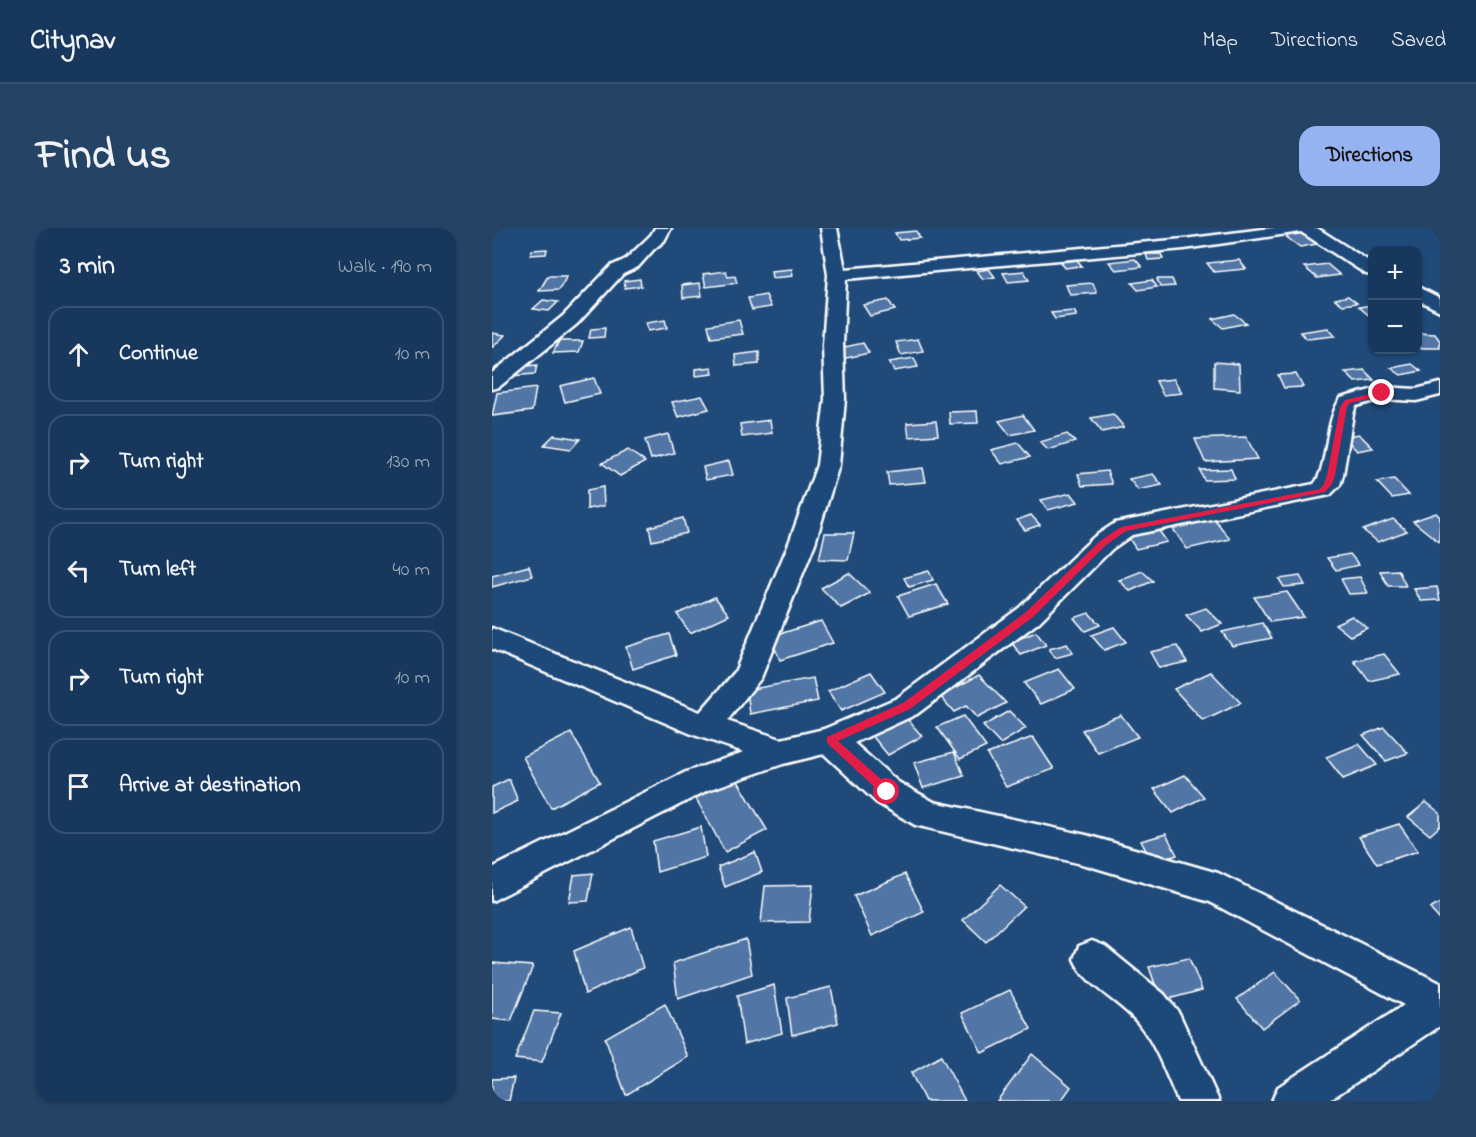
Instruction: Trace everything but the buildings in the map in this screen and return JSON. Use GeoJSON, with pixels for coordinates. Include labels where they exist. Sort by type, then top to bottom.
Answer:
{"type":"FeatureCollection","features":[{"type":"Feature","properties":{"kind":"street"},"geometry":{"type":"LineString","coordinates":[[492,383],[570,320],[617,270],[632,263],[648,245],[658,238],[663,228]]}},
{"type":"Feature","properties":{"kind":"street"},"geometry":{"type":"LineString","coordinates":[[705,728],[747,678],[802,543],[828,465],[835,399],[833,345],[837,275],[829,228]]}},
{"type":"Feature","properties":{"kind":"street"},"geometry":{"type":"LineString","coordinates":[[837,275],[925,264],[1198,245],[1298,228]]}},
{"type":"Feature","properties":{"kind":"street"},"geometry":{"type":"LineString","coordinates":[[1306,228],[1368,267]]}},
{"type":"Feature","properties":{"kind":"street"},"geometry":{"type":"LineString","coordinates":[[1422,295],[1440,306]]}},
{"type":"Feature","properties":{"kind":"street"},"geometry":{"type":"LineString","coordinates":[[492,885],[697,781],[781,752],[830,740],[907,706],[1029,615],[1112,536],[1124,529],[1322,490],[1328,484],[1342,414],[1348,402],[1382,393],[1416,395],[1440,389]]}},
{"type":"Feature","properties":{"kind":"street"},"geometry":{"type":"LineString","coordinates":[[492,638],[581,678],[705,728],[781,752]]}},
{"type":"Feature","properties":{"kind":"street"},"geometry":{"type":"LineString","coordinates":[[830,740],[887,792],[927,815],[1086,850],[1218,889],[1440,1004],[1292,1101]]}},
{"type":"Feature","properties":{"kind":"street"},"geometry":{"type":"LineString","coordinates":[[1092,959],[1150,1008],[1165,1027],[1200,1101]]}},
{"type":"Feature","properties":{"kind":"route"},"geometry":{"type":"LineString","coordinates":[[887,792],[830,740],[907,706],[1029,615],[1103,543],[1124,529],[1322,490],[1328,484],[1331,475],[1344,407],[1348,402],[1382,393]]}}]}
